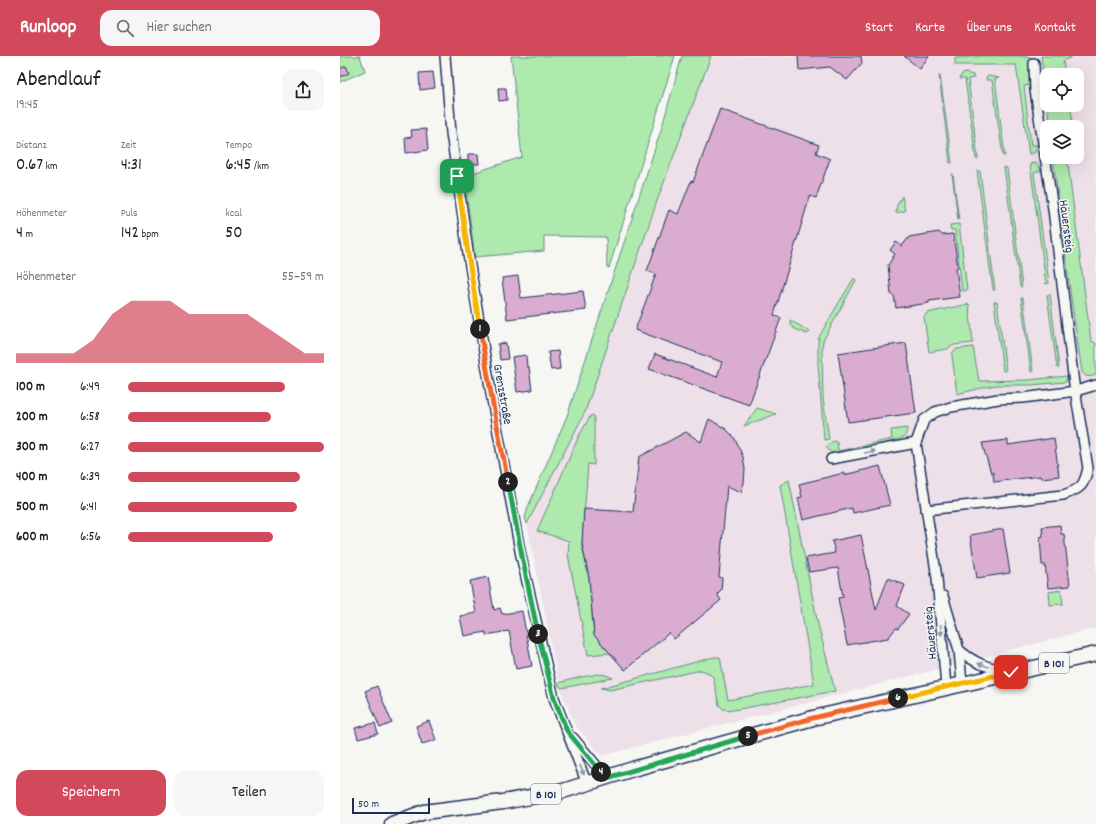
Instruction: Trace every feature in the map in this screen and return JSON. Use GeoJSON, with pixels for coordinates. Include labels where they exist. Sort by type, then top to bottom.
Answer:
{"type":"FeatureCollection","features":[{"type":"Feature","properties":{"kind":"main road","name":"B 101"},"geometry":{"type":"LineString","coordinates":[[392,824],[424,812],[503,802],[563,791],[813,718],[962,683],[1096,654]]}},
{"type":"Feature","properties":{"kind":"street","name":"Grenzstraße"},"geometry":{"type":"LineString","coordinates":[[445,56],[451,133],[469,260],[493,405],[522,556],[547,673],[554,698],[588,784]]}},
{"type":"Feature","properties":{"kind":"street","name":"Häuersteig"},"geometry":{"type":"LineString","coordinates":[[926,510],[1063,495],[1076,491],[1085,481],[1088,468],[1035,90],[1034,63]]}},
{"type":"Feature","properties":{"kind":"street","name":"Häuersteig"},"geometry":{"type":"LineString","coordinates":[[946,687],[937,578],[916,443],[924,420],[935,412],[998,398],[1024,398],[1076,391],[1096,385]]}},
{"type":"Feature","properties":{"kind":"street"},"geometry":{"type":"LineString","coordinates":[[831,459],[916,443]]}},
{"type":"Feature","properties":{"kind":"street","name":"Häuersteig"},"geometry":{"type":"LineString","coordinates":[[937,578],[958,650],[962,683]]}},
{"type":"Feature","properties":{"kind":"street"},"geometry":{"type":"LineString","coordinates":[[958,650],[976,663],[989,668],[1011,672]]}},
{"type":"Feature","properties":{"kind":"street","name":"Grenzstraße"},"geometry":{"type":"LineString","coordinates":[[567,731],[607,778]]}},
{"type":"Feature","properties":{"kind":"shaded area"},"geometry":{"type":"Polygon","coordinates":[[[711,56],[1096,56],[1096,628],[601,756],[575,725],[559,686],[527,524],[585,412],[657,201],[711,56]]]}},
{"type":"Feature","properties":{"kind":"green space"},"geometry":{"type":"Polygon","coordinates":[[[340,56],[360,56],[365,71],[340,82],[340,56]]]}},
{"type":"Feature","properties":{"kind":"green space"},"geometry":{"type":"Polygon","coordinates":[[[511,56],[675,56],[609,268],[607,267],[606,237],[544,236],[544,251],[475,257],[464,176],[522,157],[511,56]]]}},
{"type":"Feature","properties":{"kind":"green space"},"geometry":{"type":"Polygon","coordinates":[[[682,56],[711,56],[657,201],[585,412],[527,524],[525,518],[528,507],[567,416],[661,130],[682,56]]]}},
{"type":"Feature","properties":{"kind":"green space"},"geometry":{"type":"Polygon","coordinates":[[[1021,56],[1031,58],[1032,85],[1024,86],[1031,145],[1037,145],[1037,149],[1034,153],[1029,154],[1016,65],[955,65],[955,58],[1021,56]]]}},
{"type":"Feature","properties":{"kind":"green space"},"geometry":{"type":"Polygon","coordinates":[[[1041,56],[1073,56],[1063,61],[1064,68],[1043,68],[1041,56]]]}},
{"type":"Feature","properties":{"kind":"green space"},"geometry":{"type":"Polygon","coordinates":[[[967,73],[973,75],[974,78],[968,79],[978,159],[976,159],[965,79],[959,79],[962,74],[967,73]]]}},
{"type":"Feature","properties":{"kind":"green space"},"geometry":{"type":"Polygon","coordinates":[[[940,75],[952,163],[950,163],[940,75]]]}},
{"type":"Feature","properties":{"kind":"green space"},"geometry":{"type":"Polygon","coordinates":[[[988,76],[999,78],[995,79],[1005,156],[1003,156],[992,80],[986,80],[988,76]]]}},
{"type":"Feature","properties":{"kind":"green space"},"geometry":{"type":"Polygon","coordinates":[[[1048,112],[1071,112],[1073,120],[1049,120],[1048,112]]]}},
{"type":"Feature","properties":{"kind":"green space"},"geometry":{"type":"Polygon","coordinates":[[[1035,163],[1039,166],[1041,171],[1034,173],[1049,283],[1046,284],[1030,164],[1035,163]]]}},
{"type":"Feature","properties":{"kind":"green space"},"geometry":{"type":"Polygon","coordinates":[[[1054,164],[1068,164],[1091,341],[1096,343],[1096,375],[1087,376],[1082,372],[1054,164]]]}},
{"type":"Feature","properties":{"kind":"green space"},"geometry":{"type":"Polygon","coordinates":[[[1004,167],[1007,168],[1022,287],[1020,287],[1004,167]]]}},
{"type":"Feature","properties":{"kind":"green space"},"geometry":{"type":"Polygon","coordinates":[[[977,171],[980,171],[995,290],[993,290],[977,171]]]}},
{"type":"Feature","properties":{"kind":"green space"},"geometry":{"type":"Polygon","coordinates":[[[953,174],[959,220],[958,220],[953,174]]]}},
{"type":"Feature","properties":{"kind":"green space"},"geometry":{"type":"Polygon","coordinates":[[[902,196],[905,211],[896,213],[897,205],[902,196]]]}},
{"type":"Feature","properties":{"kind":"green space"},"geometry":{"type":"Polygon","coordinates":[[[959,224],[967,290],[962,291],[955,230],[951,230],[950,225],[959,224]]]}},
{"type":"Feature","properties":{"kind":"green space"},"geometry":{"type":"Polygon","coordinates":[[[854,278],[856,280],[823,341],[823,398],[829,439],[824,440],[818,364],[818,342],[819,337],[854,278]]]}},
{"type":"Feature","properties":{"kind":"green space"},"geometry":{"type":"Polygon","coordinates":[[[1050,294],[1059,368],[1057,368],[1047,295],[1050,294]]]}},
{"type":"Feature","properties":{"kind":"green space"},"geometry":{"type":"Polygon","coordinates":[[[1021,298],[1023,298],[1033,371],[1031,372],[1021,298]]]}},
{"type":"Feature","properties":{"kind":"green space"},"geometry":{"type":"Polygon","coordinates":[[[994,302],[997,302],[1006,371],[1003,371],[994,302]]]}},
{"type":"Feature","properties":{"kind":"green space"},"geometry":{"type":"Polygon","coordinates":[[[969,304],[973,343],[954,345],[947,349],[929,352],[924,317],[927,313],[969,304]]]}},
{"type":"Feature","properties":{"kind":"green space"},"geometry":{"type":"Polygon","coordinates":[[[790,320],[810,332],[807,334],[793,328],[790,320]]]}},
{"type":"Feature","properties":{"kind":"green space"},"geometry":{"type":"Polygon","coordinates":[[[973,347],[979,381],[1028,380],[1067,376],[1066,382],[1031,385],[996,385],[957,394],[952,356],[953,352],[957,349],[973,347]]]}},
{"type":"Feature","properties":{"kind":"green space"},"geometry":{"type":"Polygon","coordinates":[[[757,408],[776,414],[744,426],[757,408]]]}},
{"type":"Feature","properties":{"kind":"green space"},"geometry":{"type":"Polygon","coordinates":[[[591,415],[594,416],[594,465],[588,464],[582,544],[589,578],[594,635],[610,653],[588,655],[568,555],[569,541],[537,531],[579,436],[591,415]]]}},
{"type":"Feature","properties":{"kind":"green space"},"geometry":{"type":"Polygon","coordinates":[[[907,428],[906,434],[902,438],[840,454],[833,453],[826,447],[833,441],[837,442],[838,451],[892,439],[891,430],[907,428]]]}},
{"type":"Feature","properties":{"kind":"green space"},"geometry":{"type":"Polygon","coordinates":[[[789,480],[818,624],[835,691],[734,710],[723,709],[719,705],[713,677],[707,672],[701,670],[610,690],[601,688],[714,657],[720,657],[728,700],[814,684],[780,485],[789,480]]]}},
{"type":"Feature","properties":{"kind":"green space"},"geometry":{"type":"Polygon","coordinates":[[[1061,590],[1063,604],[1050,605],[1049,592],[1061,590]]]}},
{"type":"Feature","properties":{"kind":"green space"},"geometry":{"type":"Polygon","coordinates":[[[598,674],[613,678],[562,688],[558,683],[581,677],[598,674]]]}},
{"type":"Feature","properties":{"kind":"building"},"geometry":{"type":"Polygon","coordinates":[[[798,56],[861,56],[862,63],[847,80],[830,67],[799,70],[798,56]]]}},
{"type":"Feature","properties":{"kind":"building"},"geometry":{"type":"Polygon","coordinates":[[[904,56],[929,56],[920,69],[904,56]]]}},
{"type":"Feature","properties":{"kind":"building"},"geometry":{"type":"Polygon","coordinates":[[[346,66],[349,73],[340,77],[340,69],[346,66]]]}},
{"type":"Feature","properties":{"kind":"building"},"geometry":{"type":"Polygon","coordinates":[[[433,72],[435,88],[420,90],[419,73],[433,72]]]}},
{"type":"Feature","properties":{"kind":"building"},"geometry":{"type":"Polygon","coordinates":[[[498,88],[506,88],[507,100],[499,101],[498,88]]]}},
{"type":"Feature","properties":{"kind":"building"},"geometry":{"type":"Polygon","coordinates":[[[720,109],[819,145],[816,153],[830,159],[816,198],[810,196],[774,315],[781,318],[749,405],[649,369],[655,354],[717,377],[722,362],[635,330],[656,274],[647,271],[669,210],[678,214],[691,181],[693,182],[720,109]]]}},
{"type":"Feature","properties":{"kind":"building"},"geometry":{"type":"Polygon","coordinates":[[[426,129],[428,150],[406,153],[405,138],[412,137],[411,130],[426,129]]]}},
{"type":"Feature","properties":{"kind":"building"},"geometry":{"type":"Polygon","coordinates":[[[468,154],[478,154],[479,164],[468,164],[468,154]]]}},
{"type":"Feature","properties":{"kind":"building"},"geometry":{"type":"Polygon","coordinates":[[[939,232],[942,235],[953,234],[958,267],[956,268],[960,297],[929,301],[929,303],[896,308],[894,296],[891,294],[888,265],[895,254],[890,250],[896,242],[902,246],[909,237],[939,232]]]}},
{"type":"Feature","properties":{"kind":"building"},"geometry":{"type":"Polygon","coordinates":[[[518,276],[521,298],[583,291],[586,310],[507,319],[502,278],[518,276]]]}},
{"type":"Feature","properties":{"kind":"building"},"geometry":{"type":"Polygon","coordinates":[[[506,343],[508,359],[500,360],[498,344],[506,343]]]}},
{"type":"Feature","properties":{"kind":"building"},"geometry":{"type":"Polygon","coordinates":[[[906,343],[916,413],[848,422],[838,353],[906,343]]]}},
{"type":"Feature","properties":{"kind":"building"},"geometry":{"type":"Polygon","coordinates":[[[558,351],[560,369],[551,370],[548,352],[558,351]]]}},
{"type":"Feature","properties":{"kind":"building"},"geometry":{"type":"Polygon","coordinates":[[[526,355],[532,390],[517,392],[512,357],[526,355]]]}},
{"type":"Feature","properties":{"kind":"building"},"geometry":{"type":"Polygon","coordinates":[[[709,419],[726,429],[734,437],[743,457],[745,469],[744,483],[741,492],[727,486],[719,577],[722,578],[721,590],[717,594],[721,600],[674,639],[669,633],[625,670],[594,635],[589,578],[582,544],[584,509],[633,512],[639,457],[686,432],[701,442],[709,419]]]}},
{"type":"Feature","properties":{"kind":"building"},"geometry":{"type":"Polygon","coordinates":[[[1054,438],[1059,476],[1041,478],[1040,476],[994,482],[993,472],[991,473],[982,443],[1008,440],[1008,445],[1054,438]]]}},
{"type":"Feature","properties":{"kind":"building"},"geometry":{"type":"Polygon","coordinates":[[[880,466],[890,505],[853,513],[852,508],[803,520],[798,498],[802,497],[799,484],[880,466]]]}},
{"type":"Feature","properties":{"kind":"building"},"geometry":{"type":"Polygon","coordinates":[[[1060,525],[1061,534],[1064,534],[1070,586],[1048,588],[1045,565],[1042,565],[1040,537],[1043,536],[1042,527],[1060,525]]]}},
{"type":"Feature","properties":{"kind":"building"},"geometry":{"type":"Polygon","coordinates":[[[1003,529],[1010,573],[977,578],[970,535],[1003,529]]]}},
{"type":"Feature","properties":{"kind":"building"},"geometry":{"type":"Polygon","coordinates":[[[861,535],[876,610],[888,578],[905,585],[897,606],[909,614],[898,629],[896,628],[888,638],[847,645],[838,598],[843,597],[838,568],[809,572],[806,558],[835,553],[832,541],[861,535]]]}},
{"type":"Feature","properties":{"kind":"building"},"geometry":{"type":"Polygon","coordinates":[[[488,577],[494,610],[500,608],[502,614],[522,611],[532,666],[516,669],[509,631],[486,635],[486,632],[464,636],[460,616],[476,613],[470,581],[488,577]]]}},
{"type":"Feature","properties":{"kind":"building"},"geometry":{"type":"Polygon","coordinates":[[[377,686],[392,723],[380,728],[365,691],[377,686]]]}},
{"type":"Feature","properties":{"kind":"building"},"geometry":{"type":"Polygon","coordinates":[[[429,721],[436,740],[422,744],[416,726],[429,721]]]}},
{"type":"Feature","properties":{"kind":"building"},"geometry":{"type":"Polygon","coordinates":[[[375,723],[378,734],[358,739],[355,728],[375,723]]]}},
{"type":"Feature","properties":{"kind":"route"},"geometry":{"type":"LineString","coordinates":[[457,176],[493,405],[522,556],[547,673],[554,698],[567,731],[607,778],[633,769],[813,718],[1011,672]]}}]}
